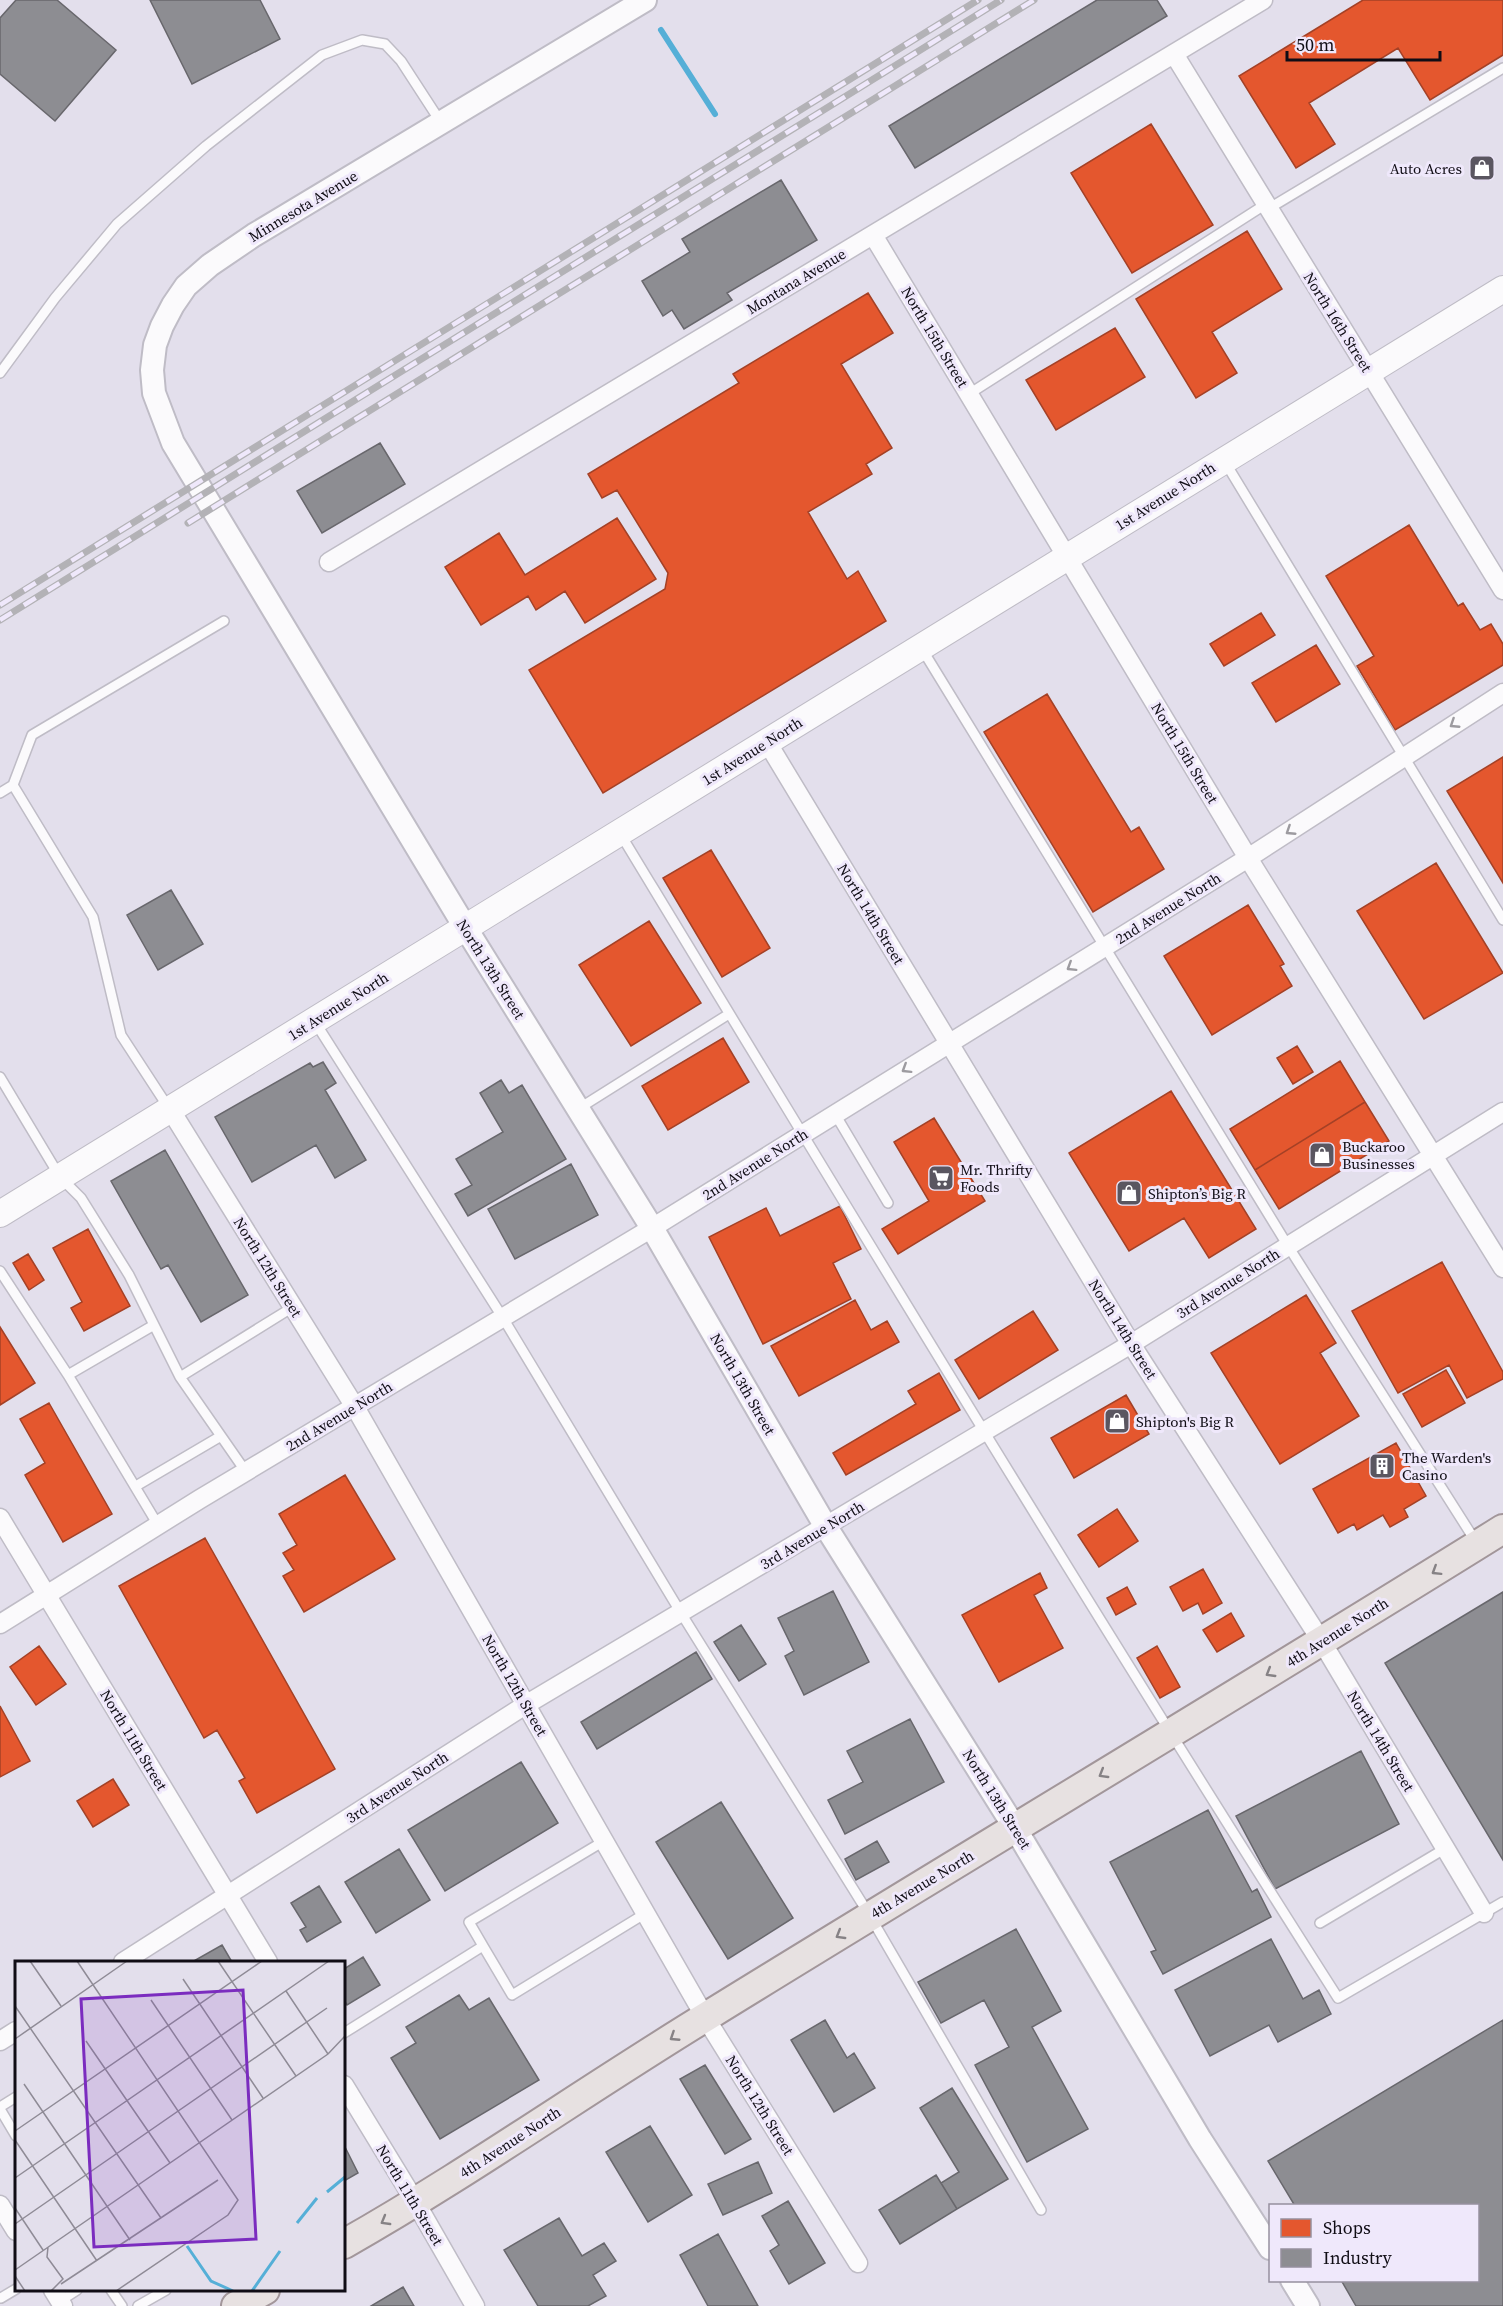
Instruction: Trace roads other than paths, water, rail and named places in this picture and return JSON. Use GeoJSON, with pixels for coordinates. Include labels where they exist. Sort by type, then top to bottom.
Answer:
{"type":"FeatureCollection","features":[{"type":"Feature","properties":{"kind":"main road","name":"1st Avenue North"},"geometry":{"type":"LineString","coordinates":[[0,1214],[1503,289]]}},
{"type":"Feature","properties":{"kind":"main road","name":"4th Avenue North"},"geometry":{"type":"LineString","coordinates":[[345,2243],[416,2203],[705,2017],[1322,1642],[1503,1529]]}},
{"type":"Feature","properties":{"kind":"main road"},"geometry":{"type":"LineString","coordinates":[[236,2306],[267,2292]]}},
{"type":"Feature","properties":{"kind":"street","name":"Minnesota Avenue"},"geometry":{"type":"LineString","coordinates":[[218,519],[173,443],[154,393],[152,370],[155,345],[172,306],[186,286],[210,265],[254,234],[645,0]]}},
{"type":"Feature","properties":{"kind":"street","name":"Montana Avenue"},"geometry":{"type":"LineString","coordinates":[[329,562],[1263,0]]}},
{"type":"Feature","properties":{"kind":"street","name":"North 16th Street"},"geometry":{"type":"LineString","coordinates":[[1174,54],[1503,590]]}},
{"type":"Feature","properties":{"kind":"street","name":"North 15th Street"},"geometry":{"type":"LineString","coordinates":[[873,235],[1248,858],[1503,1268]]}},
{"type":"Feature","properties":{"kind":"street","name":"North 13th Street"},"geometry":{"type":"LineString","coordinates":[[218,519],[465,927],[652,1228],[826,1527],[1015,1828],[1200,2139],[1269,2246]]}},
{"type":"Feature","properties":{"kind":"street","name":"2nd Avenue North"},"geometry":{"type":"LineString","coordinates":[[0,1624],[158,1525],[652,1228],[1248,858],[1503,693]]}},
{"type":"Feature","properties":{"kind":"street","name":"North 14th Street"},"geometry":{"type":"LineString","coordinates":[[767,742],[1131,1344],[1322,1642],[1484,1913]]}},
{"type":"Feature","properties":{"kind":"street","name":"North 12th Street"},"geometry":{"type":"LineString","coordinates":[[170,1109],[355,1407],[705,2017],[858,2263]]}},
{"type":"Feature","properties":{"kind":"street","name":"3rd Avenue North"},"geometry":{"type":"LineString","coordinates":[[125,1961],[527,1704],[1131,1344],[1503,1112]]}},
{"type":"Feature","properties":{"kind":"street","name":"North 11th Street"},"geometry":{"type":"LineString","coordinates":[[0,1518],[267,1961]]}},
{"type":"Feature","properties":{"kind":"street"},"geometry":{"type":"LineString","coordinates":[[0,2041],[15,2032]]}},
{"type":"Feature","properties":{"kind":"street","name":"North 11th Street"},"geometry":{"type":"LineString","coordinates":[[345,2087],[475,2306]]}},
{"type":"Feature","properties":{"kind":"street"},"geometry":{"type":"LineString","coordinates":[[0,2205],[15,2229]]}},
{"type":"Feature","properties":{"kind":"street"},"geometry":{"type":"LineString","coordinates":[[1293,2282],[1308,2306]]}},
{"type":"Feature","properties":{"kind":"lane"},"geometry":{"type":"LineString","coordinates":[[0,373],[55,298],[117,224],[206,146],[322,55],[362,40],[385,44],[401,61],[442,123]]}},
{"type":"Feature","properties":{"kind":"lane"},"geometry":{"type":"LineString","coordinates":[[969,394],[1267,206],[1503,68]]}},
{"type":"Feature","properties":{"kind":"lane"},"geometry":{"type":"LineString","coordinates":[[1224,460],[1503,920]]}},
{"type":"Feature","properties":{"kind":"lane"},"geometry":{"type":"LineString","coordinates":[[0,793],[13,785],[32,735],[224,621]]}},
{"type":"Feature","properties":{"kind":"lane"},"geometry":{"type":"LineString","coordinates":[[921,647],[1288,1246],[1478,1545]]}},
{"type":"Feature","properties":{"kind":"lane"},"geometry":{"type":"LineString","coordinates":[[13,785],[93,917],[121,1035],[170,1109]]}},
{"type":"Feature","properties":{"kind":"lane"},"geometry":{"type":"LineString","coordinates":[[620,833],[801,1135],[986,1431],[1170,1734],[1338,1998],[1503,1902]]}},
{"type":"Feature","properties":{"kind":"lane"},"geometry":{"type":"LineString","coordinates":[[578,1109],[729,1014]]}},
{"type":"Feature","properties":{"kind":"lane"},"geometry":{"type":"LineString","coordinates":[[314,1020],[503,1318],[681,1613],[870,1916],[1041,2210]]}},
{"type":"Feature","properties":{"kind":"lane"},"geometry":{"type":"LineString","coordinates":[[0,1077],[60,1177],[81,1198],[129,1275],[180,1377],[246,1472]]}},
{"type":"Feature","properties":{"kind":"lane"},"geometry":{"type":"LineString","coordinates":[[835,1114],[888,1203]]}},
{"type":"Feature","properties":{"kind":"lane"},"geometry":{"type":"LineString","coordinates":[[0,1271],[68,1375],[158,1525]]}},
{"type":"Feature","properties":{"kind":"lane"},"geometry":{"type":"LineString","coordinates":[[180,1377],[293,1307]]}},
{"type":"Feature","properties":{"kind":"lane"},"geometry":{"type":"LineString","coordinates":[[68,1375],[154,1325]]}},
{"type":"Feature","properties":{"kind":"lane"},"geometry":{"type":"LineString","coordinates":[[136,1486],[221,1436]]}},
{"type":"Feature","properties":{"kind":"lane"},"geometry":{"type":"LineString","coordinates":[[604,1841],[469,1922],[483,1947],[512,1995],[646,1914]]}},
{"type":"Feature","properties":{"kind":"lane"},"geometry":{"type":"LineString","coordinates":[[1320,1923],[1446,1848]]}},
{"type":"Feature","properties":{"kind":"lane"},"geometry":{"type":"LineString","coordinates":[[345,2032],[483,1947]]}},
{"type":"Feature","properties":{"kind":"lane"},"geometry":{"type":"LineString","coordinates":[[15,2098],[0,2108],[15,2134]]}},
{"type":"Feature","properties":{"kind":"lane"},"geometry":{"type":"LineString","coordinates":[[2,2300],[15,2290]]}},
{"type":"Feature","properties":{"kind":"lane"},"geometry":{"type":"LineString","coordinates":[[59,2299],[73,2291]]}},
{"type":"Feature","properties":{"kind":"lane"},"geometry":{"type":"LineString","coordinates":[[112,2291],[122,2306]]}},
{"type":"Feature","properties":{"kind":"lane"},"geometry":{"type":"LineString","coordinates":[[138,2306],[163,2291]]}},
{"type":"Feature","properties":{"kind":"waterway"},"geometry":{"type":"LineString","coordinates":[[661,30],[715,114]]}},
{"type":"Feature","properties":{"kind":"railway"},"geometry":{"type":"LineString","coordinates":[[0,605],[978,0]]}},
{"type":"Feature","properties":{"kind":"railway"},"geometry":{"type":"LineString","coordinates":[[0,620],[1001,0]]}},
{"type":"Feature","properties":{"kind":"railway"},"geometry":{"type":"LineString","coordinates":[[188,523],[1034,0]]}},
{"type":"Feature","properties":{"kind":"place","name":"Auto Acres"},"geometry":{"type":"Point","coordinates":[1482,168]}},
{"type":"Feature","properties":{"kind":"place","name":"Buckaroo Businesses"},"geometry":{"type":"Point","coordinates":[1322,1155]}},
{"type":"Feature","properties":{"kind":"place","name":"Mr. Thrifty Foods"},"geometry":{"type":"Point","coordinates":[941,1178]}},
{"type":"Feature","properties":{"kind":"place","name":"Shipton’s Big R"},"geometry":{"type":"Point","coordinates":[1129,1193]}},
{"type":"Feature","properties":{"kind":"place","name":"Shipton's Big R"},"geometry":{"type":"Point","coordinates":[1117,1421]}},
{"type":"Feature","properties":{"kind":"place","name":"The Warden's Casino"},"geometry":{"type":"Point","coordinates":[1382,1466]}}]}
